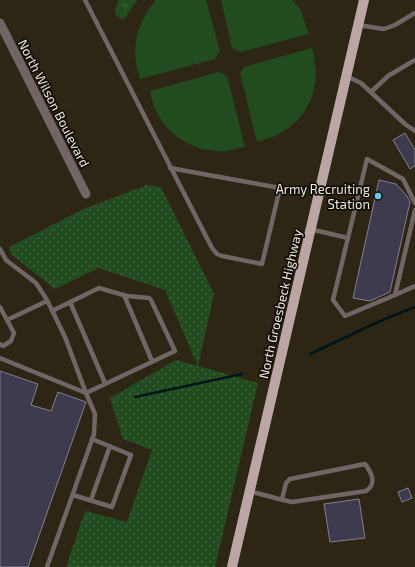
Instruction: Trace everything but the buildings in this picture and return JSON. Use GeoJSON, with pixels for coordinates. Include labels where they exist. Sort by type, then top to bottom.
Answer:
{"type":"FeatureCollection","features":[{"type":"Feature","properties":{"kind":"main road","name":"North Groesbeck Highway"},"geometry":{"type":"LineString","coordinates":[[232,567],[364,0]]}},
{"type":"Feature","properties":{"kind":"street","name":"North Wilson Boulevard"},"geometry":{"type":"LineString","coordinates":[[0,23],[86,194]]}},
{"type":"Feature","properties":{"kind":"lane"},"geometry":{"type":"LineString","coordinates":[[85,0],[205,238],[214,251],[222,256],[262,264],[280,188],[170,168]]}},
{"type":"Feature","properties":{"kind":"lane"},"geometry":{"type":"LineString","coordinates":[[358,25],[384,29],[395,25],[415,13]]}},
{"type":"Feature","properties":{"kind":"lane"},"geometry":{"type":"LineString","coordinates":[[371,92],[388,76],[415,60]]}},
{"type":"Feature","properties":{"kind":"lane"},"geometry":{"type":"LineString","coordinates":[[346,76],[361,83],[405,124],[415,131]]}},
{"type":"Feature","properties":{"kind":"lane"},"geometry":{"type":"LineString","coordinates":[[415,203],[403,179],[367,159],[333,300],[346,316],[415,286]]}},
{"type":"Feature","properties":{"kind":"lane"},"geometry":{"type":"LineString","coordinates":[[395,295],[415,210]]}},
{"type":"Feature","properties":{"kind":"lane"},"geometry":{"type":"LineString","coordinates":[[310,229],[348,238]]}},
{"type":"Feature","properties":{"kind":"lane"},"geometry":{"type":"LineString","coordinates":[[0,248],[6,260],[36,283],[47,301],[64,337],[95,414],[94,434],[47,567]]}},
{"type":"Feature","properties":{"kind":"lane"},"geometry":{"type":"LineString","coordinates":[[0,358],[86,393],[175,351],[151,300],[99,288],[52,311]]}},
{"type":"Feature","properties":{"kind":"lane"},"geometry":{"type":"LineString","coordinates":[[124,295],[152,361]]}},
{"type":"Feature","properties":{"kind":"lane"},"geometry":{"type":"LineString","coordinates":[[6,320],[47,301]]}},
{"type":"Feature","properties":{"kind":"lane"},"geometry":{"type":"LineString","coordinates":[[70,302],[105,384]]}},
{"type":"Feature","properties":{"kind":"lane"},"geometry":{"type":"LineString","coordinates":[[0,307],[14,333],[11,341],[3,346],[0,344]]}},
{"type":"Feature","properties":{"kind":"lane"},"geometry":{"type":"LineString","coordinates":[[72,495],[112,507],[131,455],[92,439]]}},
{"type":"Feature","properties":{"kind":"lane"},"geometry":{"type":"LineString","coordinates":[[91,500],[110,446]]}},
{"type":"Feature","properties":{"kind":"lane"},"geometry":{"type":"LineString","coordinates":[[249,490],[282,500],[292,502],[366,491],[371,488],[373,482],[371,471],[364,464],[290,479],[286,483],[282,500]]}},
{"type":"Feature","properties":{"kind":"green space"},"geometry":{"type":"Polygon","coordinates":[[[118,0],[137,0],[125,18],[121,19],[115,14],[118,0]]]}},
{"type":"Feature","properties":{"kind":"green space"},"geometry":{"type":"Polygon","coordinates":[[[156,0],[206,0],[220,51],[215,59],[140,79],[135,57],[137,37],[144,18],[156,0]]]}},
{"type":"Feature","properties":{"kind":"green space"},"geometry":{"type":"Polygon","coordinates":[[[221,0],[292,0],[300,9],[309,34],[241,52],[232,48],[221,0]]]}},
{"type":"Feature","properties":{"kind":"green space"},"geometry":{"type":"Polygon","coordinates":[[[312,48],[315,65],[315,81],[307,108],[298,120],[287,129],[273,137],[257,142],[240,73],[244,67],[312,48]]]}},
{"type":"Feature","properties":{"kind":"green space"},"geometry":{"type":"Polygon","coordinates":[[[219,72],[227,76],[245,147],[226,151],[216,151],[206,150],[187,143],[170,131],[158,115],[154,106],[150,91],[219,72]]]}},
{"type":"Feature","properties":{"kind":"green space"},"geometry":{"type":"Polygon","coordinates":[[[147,185],[161,187],[214,294],[198,366],[165,290],[98,268],[55,289],[12,255],[9,247],[86,208],[147,185]]]}},
{"type":"Feature","properties":{"kind":"green space"},"geometry":{"type":"Polygon","coordinates":[[[176,360],[258,383],[215,567],[66,567],[85,511],[127,522],[152,450],[123,439],[110,398],[176,360]]]}},
{"type":"Feature","properties":{"kind":"waterway"},"geometry":{"type":"LineString","coordinates":[[310,354],[378,322],[415,307]]}},
{"type":"Feature","properties":{"kind":"waterway"},"geometry":{"type":"LineString","coordinates":[[135,397],[242,374]]}},
{"type":"Feature","properties":{"kind":"place","name":"Army Recruiting Station"},"geometry":{"type":"Point","coordinates":[378,196]}}]}
